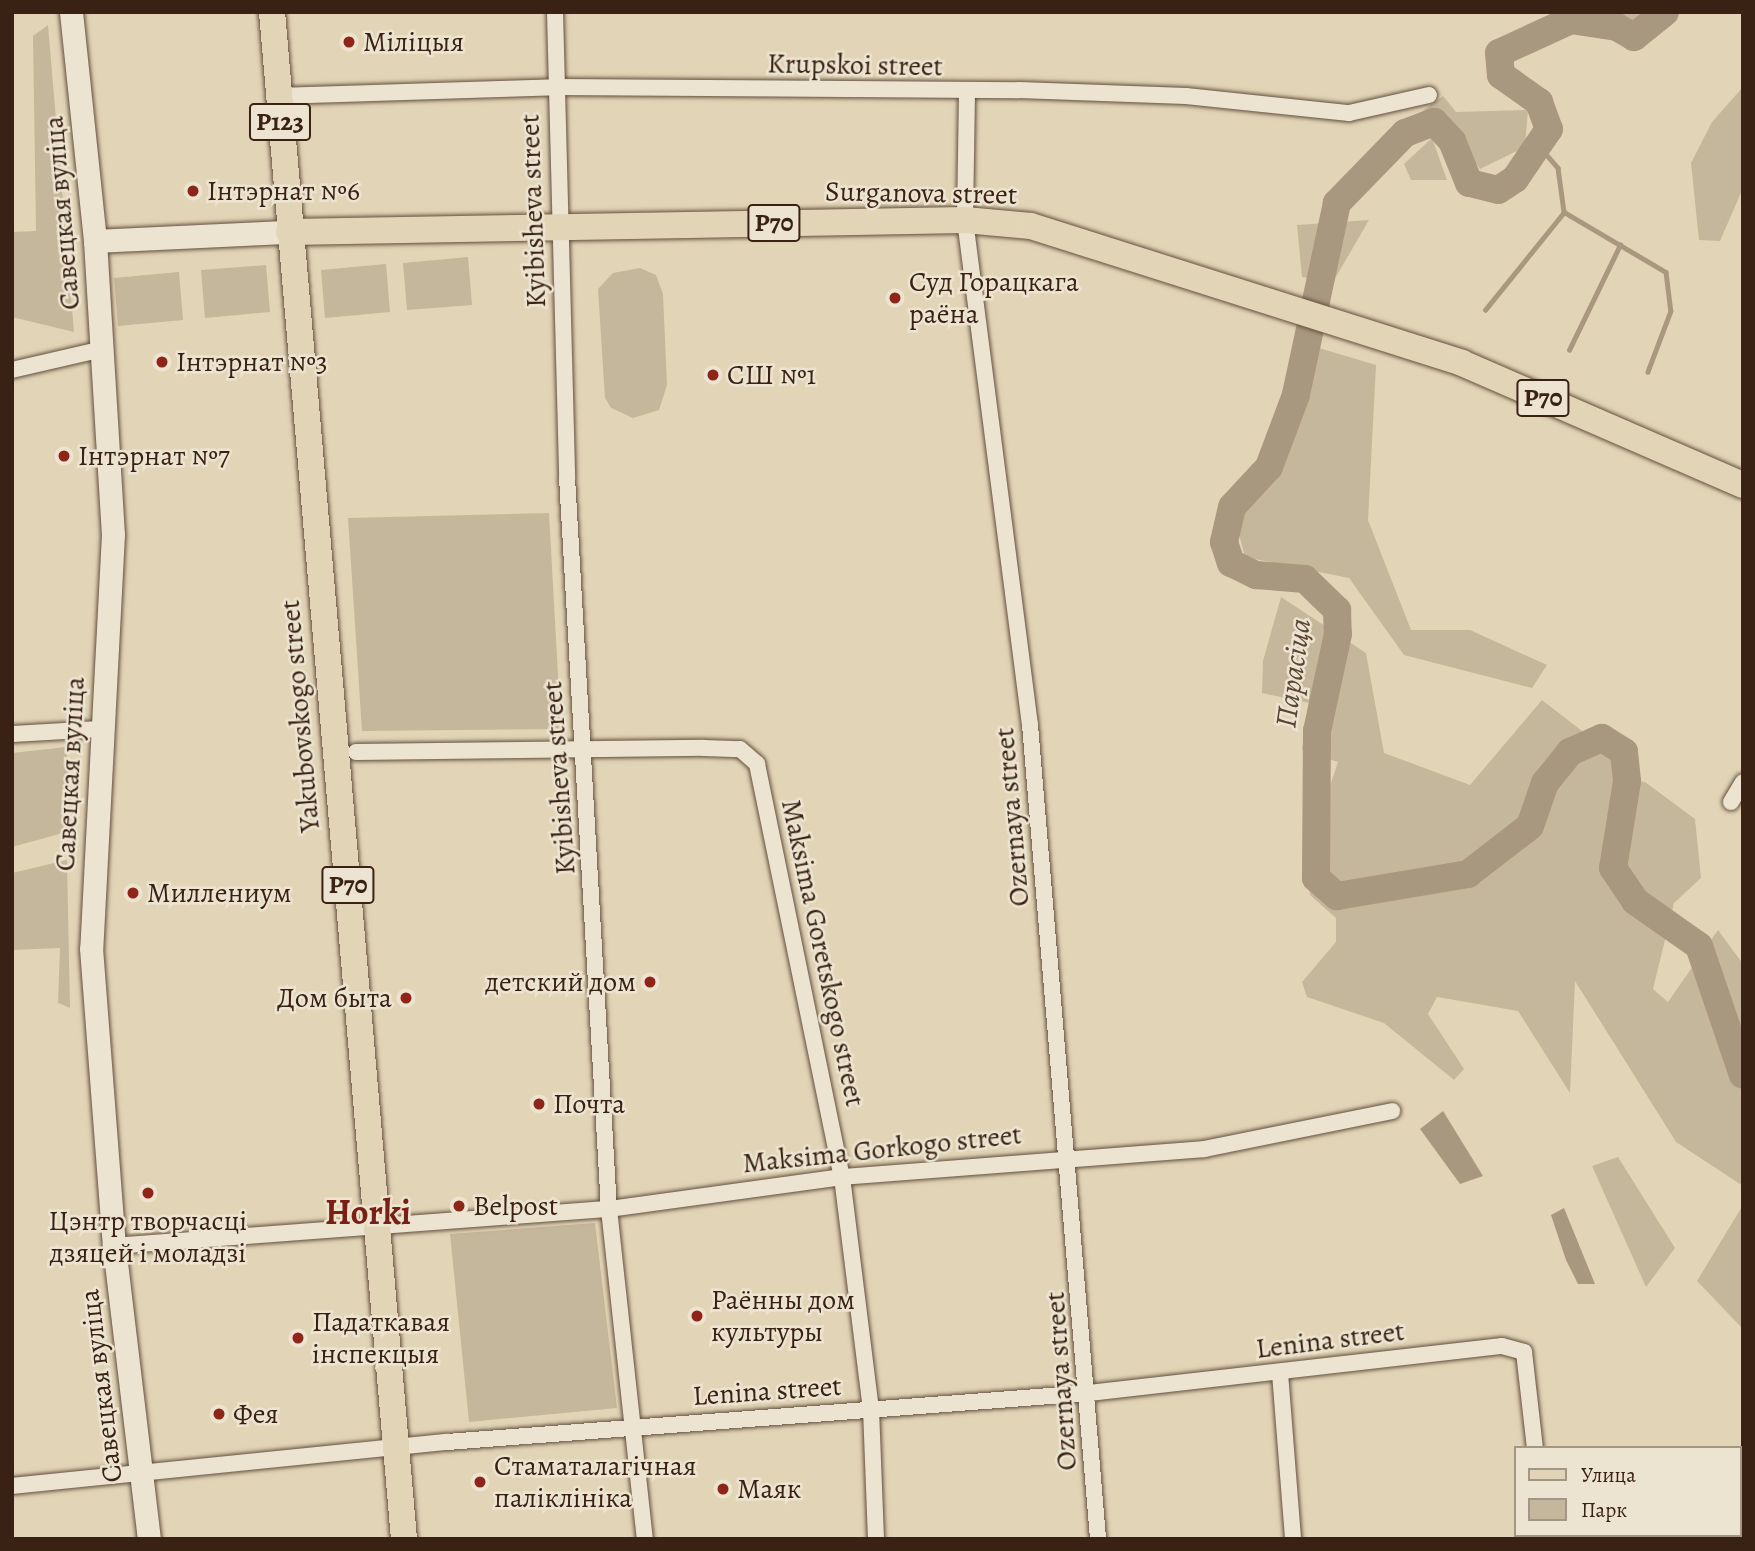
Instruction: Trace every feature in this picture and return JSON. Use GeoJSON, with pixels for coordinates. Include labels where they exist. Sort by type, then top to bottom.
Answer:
{"type":"FeatureCollection","features":[{"type":"Feature","properties":{"kind":"main road","name":"Савецкая вуліца"},"geometry":{"type":"LineString","coordinates":[[71,12],[95,241],[113,534],[100,729],[91,948],[114,1246],[149,1539]]}},
{"type":"Feature","properties":{"kind":"main road","name":"Yakubovskogo street"},"geometry":{"type":"LineString","coordinates":[[272,12],[277,96],[404,1539]]}},
{"type":"Feature","properties":{"kind":"main road","name":"Surganova street"},"geometry":{"type":"LineString","coordinates":[[289,232],[965,220],[1031,226],[1462,363],[1743,485]]}},
{"type":"Feature","properties":{"kind":"main road"},"geometry":{"type":"LineString","coordinates":[[95,241],[289,232]]}},
{"type":"Feature","properties":{"kind":"street","name":"Kyibisheva street"},"geometry":{"type":"LineString","coordinates":[[555,12],[566,477],[585,751],[609,1209],[645,1539]]}},
{"type":"Feature","properties":{"kind":"street","name":"Krupskoi street"},"geometry":{"type":"LineString","coordinates":[[277,96],[556,87],[967,92],[1186,96],[1349,113],[1429,95]]}},
{"type":"Feature","properties":{"kind":"street","name":"Ozernaya street"},"geometry":{"type":"LineString","coordinates":[[967,92],[965,220],[1030,725],[1071,1156],[1098,1539]]}},
{"type":"Feature","properties":{"kind":"street"},"geometry":{"type":"LineString","coordinates":[[12,370],[103,349]]}},
{"type":"Feature","properties":{"kind":"street"},"geometry":{"type":"LineString","coordinates":[[12,734],[100,729]]}},
{"type":"Feature","properties":{"kind":"street","name":"Maksima Goretskogo street"},"geometry":{"type":"LineString","coordinates":[[356,752],[740,749],[757,764],[842,1177],[871,1409],[876,1539]]}},
{"type":"Feature","properties":{"kind":"street"},"geometry":{"type":"LineString","coordinates":[[1731,802],[1743,782]]}},
{"type":"Feature","properties":{"kind":"street","name":"Maksima Gorkogo street"},"geometry":{"type":"LineString","coordinates":[[114,1246],[218,1234],[377,1227],[609,1209],[842,1177],[1071,1156],[1204,1149],[1392,1111]]}},
{"type":"Feature","properties":{"kind":"street","name":"Lenina street"},"geometry":{"type":"LineString","coordinates":[[12,1486],[395,1447],[1089,1393],[1502,1346],[1524,1352],[1535,1446]]}},
{"type":"Feature","properties":{"kind":"street"},"geometry":{"type":"LineString","coordinates":[[1280,1373],[1293,1539]]}},
{"type":"Feature","properties":{"kind":"green space"},"geometry":{"type":"Polygon","coordinates":[[[1657,12],[1634,31],[1613,19],[1581,14],[1657,12]]]}},
{"type":"Feature","properties":{"kind":"green space"},"geometry":{"type":"Polygon","coordinates":[[[48,25],[74,332],[12,317],[12,232],[36,231],[33,36],[48,25]]]}},
{"type":"Feature","properties":{"kind":"green space"},"geometry":{"type":"Polygon","coordinates":[[[1743,87],[1743,188],[1720,241],[1699,240],[1691,163],[1712,122],[1743,87]]]}},
{"type":"Feature","properties":{"kind":"green space"},"geometry":{"type":"Polygon","coordinates":[[[1443,96],[1456,112],[1528,110],[1525,147],[1480,169],[1443,117],[1418,114],[1443,96]]]}},
{"type":"Feature","properties":{"kind":"green space"},"geometry":{"type":"Polygon","coordinates":[[[1432,138],[1447,180],[1411,180],[1404,164],[1432,138]]]}},
{"type":"Feature","properties":{"kind":"green space"},"geometry":{"type":"Polygon","coordinates":[[[1369,220],[1333,282],[1302,277],[1297,225],[1369,220]]]}},
{"type":"Feature","properties":{"kind":"green space"},"geometry":{"type":"Polygon","coordinates":[[[468,257],[472,305],[407,310],[403,263],[468,257]]]}},
{"type":"Feature","properties":{"kind":"green space"},"geometry":{"type":"Polygon","coordinates":[[[386,264],[390,312],[325,318],[321,270],[386,264]]]}},
{"type":"Feature","properties":{"kind":"green space"},"geometry":{"type":"Polygon","coordinates":[[[266,265],[270,312],[205,318],[201,270],[266,265]]]}},
{"type":"Feature","properties":{"kind":"green space"},"geometry":{"type":"Polygon","coordinates":[[[640,268],[656,275],[663,294],[667,385],[659,410],[633,418],[611,408],[605,398],[598,289],[613,273],[640,268]]]}},
{"type":"Feature","properties":{"kind":"green space"},"geometry":{"type":"Polygon","coordinates":[[[179,272],[183,320],[118,326],[114,278],[179,272]]]}},
{"type":"Feature","properties":{"kind":"green space"},"geometry":{"type":"Polygon","coordinates":[[[1309,345],[1376,365],[1368,520],[1411,630],[1470,630],[1547,665],[1532,688],[1404,655],[1349,578],[1245,557],[1236,523],[1296,432],[1309,345]]]}},
{"type":"Feature","properties":{"kind":"green space"},"geometry":{"type":"Polygon","coordinates":[[[549,513],[561,729],[362,731],[348,518],[549,513]]]}},
{"type":"Feature","properties":{"kind":"green space"},"geometry":{"type":"Polygon","coordinates":[[[1281,597],[1366,653],[1384,753],[1470,785],[1542,700],[1613,755],[1618,778],[1645,782],[1695,819],[1701,878],[1674,903],[1653,989],[1668,1002],[1718,930],[1743,964],[1743,1186],[1676,1142],[1575,981],[1570,1093],[1518,1011],[1437,997],[1428,1014],[1464,1069],[1454,1080],[1384,1023],[1307,997],[1302,982],[1336,942],[1336,918],[1310,895],[1305,862],[1338,762],[1302,750],[1309,703],[1262,693],[1263,661],[1281,597]]]}},
{"type":"Feature","properties":{"kind":"green space"},"geometry":{"type":"Polygon","coordinates":[[[66,747],[74,830],[12,847],[12,753],[66,747]]]}},
{"type":"Feature","properties":{"kind":"green space"},"geometry":{"type":"Polygon","coordinates":[[[67,860],[70,1008],[58,1003],[60,948],[12,950],[12,873],[67,860]]]}},
{"type":"Feature","properties":{"kind":"green space"},"geometry":{"type":"Polygon","coordinates":[[[1618,1157],[1675,1248],[1646,1287],[1592,1166],[1618,1157]]]}},
{"type":"Feature","properties":{"kind":"green space"},"geometry":{"type":"Polygon","coordinates":[[[1743,1205],[1743,1329],[1697,1281],[1743,1205]]]}},
{"type":"Feature","properties":{"kind":"green space"},"geometry":{"type":"Polygon","coordinates":[[[595,1223],[617,1408],[469,1422],[450,1234],[595,1223]]]}},
{"type":"Feature","properties":{"kind":"shaded area"},"geometry":{"type":"Polygon","coordinates":[[[1443,1111],[1483,1176],[1460,1184],[1420,1129],[1443,1111]]]}},
{"type":"Feature","properties":{"kind":"shaded area"},"geometry":{"type":"Polygon","coordinates":[[[1564,1208],[1595,1284],[1578,1284],[1566,1260],[1551,1215],[1564,1208]]]}},
{"type":"Feature","properties":{"kind":"waterway","name":"Парасіца"},"geometry":{"type":"LineString","coordinates":[[1665,12],[1634,37],[1617,27],[1571,20],[1499,53],[1501,75],[1539,102],[1549,129],[1515,179],[1498,190],[1469,183],[1452,141],[1434,122],[1405,133],[1337,203],[1296,395],[1269,467],[1232,507],[1224,542],[1231,563],[1256,575],[1305,579],[1337,610],[1338,634],[1317,731],[1316,878],[1337,896],[1468,874],[1530,826],[1545,783],[1570,752],[1602,738],[1624,752],[1627,781],[1613,868],[1635,901],[1699,946],[1743,1075]]}},
{"type":"Feature","properties":{"kind":"waterway"},"geometry":{"type":"LineString","coordinates":[[1539,146],[1558,168],[1564,212],[1666,272],[1671,311],[1648,372]]}},
{"type":"Feature","properties":{"kind":"waterway"},"geometry":{"type":"LineString","coordinates":[[1485,310],[1564,212]]}},
{"type":"Feature","properties":{"kind":"waterway"},"geometry":{"type":"LineString","coordinates":[[1569,350],[1620,245]]}},
{"type":"Feature","properties":{"kind":"place","name":"Міліцыя"},"geometry":{"type":"Point","coordinates":[349,42]}},
{"type":"Feature","properties":{"kind":"place","name":"Інтэрнат №6"},"geometry":{"type":"Point","coordinates":[193,191]}},
{"type":"Feature","properties":{"kind":"place","name":"Суд Горацкага раёна"},"geometry":{"type":"Point","coordinates":[895,298]}},
{"type":"Feature","properties":{"kind":"place","name":"Інтэрнат №3"},"geometry":{"type":"Point","coordinates":[162,362]}},
{"type":"Feature","properties":{"kind":"place","name":"СШ №1"},"geometry":{"type":"Point","coordinates":[713,375]}},
{"type":"Feature","properties":{"kind":"place","name":"Інтэрнат №7"},"geometry":{"type":"Point","coordinates":[64,456]}},
{"type":"Feature","properties":{"kind":"place","name":"Миллениум"},"geometry":{"type":"Point","coordinates":[133,893]}},
{"type":"Feature","properties":{"kind":"place","name":"детский дом"},"geometry":{"type":"Point","coordinates":[650,982]}},
{"type":"Feature","properties":{"kind":"place","name":"Дом быта"},"geometry":{"type":"Point","coordinates":[406,998]}},
{"type":"Feature","properties":{"kind":"place","name":"Почта"},"geometry":{"type":"Point","coordinates":[539,1104]}},
{"type":"Feature","properties":{"kind":"place","name":"Цэнтр творчасці дзяцей і моладзі"},"geometry":{"type":"Point","coordinates":[148,1193]}},
{"type":"Feature","properties":{"kind":"place","name":"Belpost"},"geometry":{"type":"Point","coordinates":[459,1206]}},
{"type":"Feature","properties":{"kind":"place","name":"Раённы дом культуры"},"geometry":{"type":"Point","coordinates":[697,1316]}},
{"type":"Feature","properties":{"kind":"place","name":"Падаткавая інспекцыя"},"geometry":{"type":"Point","coordinates":[298,1338]}},
{"type":"Feature","properties":{"kind":"place","name":"Фея"},"geometry":{"type":"Point","coordinates":[219,1414]}},
{"type":"Feature","properties":{"kind":"place","name":"Стаматалагічная паліклініка"},"geometry":{"type":"Point","coordinates":[480,1482]}},
{"type":"Feature","properties":{"kind":"place","name":"Маяк"},"geometry":{"type":"Point","coordinates":[723,1489]}},
{"type":"Feature","properties":{"kind":"district","name":"Horki"},"geometry":{"type":"Point","coordinates":[368,1212]}}]}
